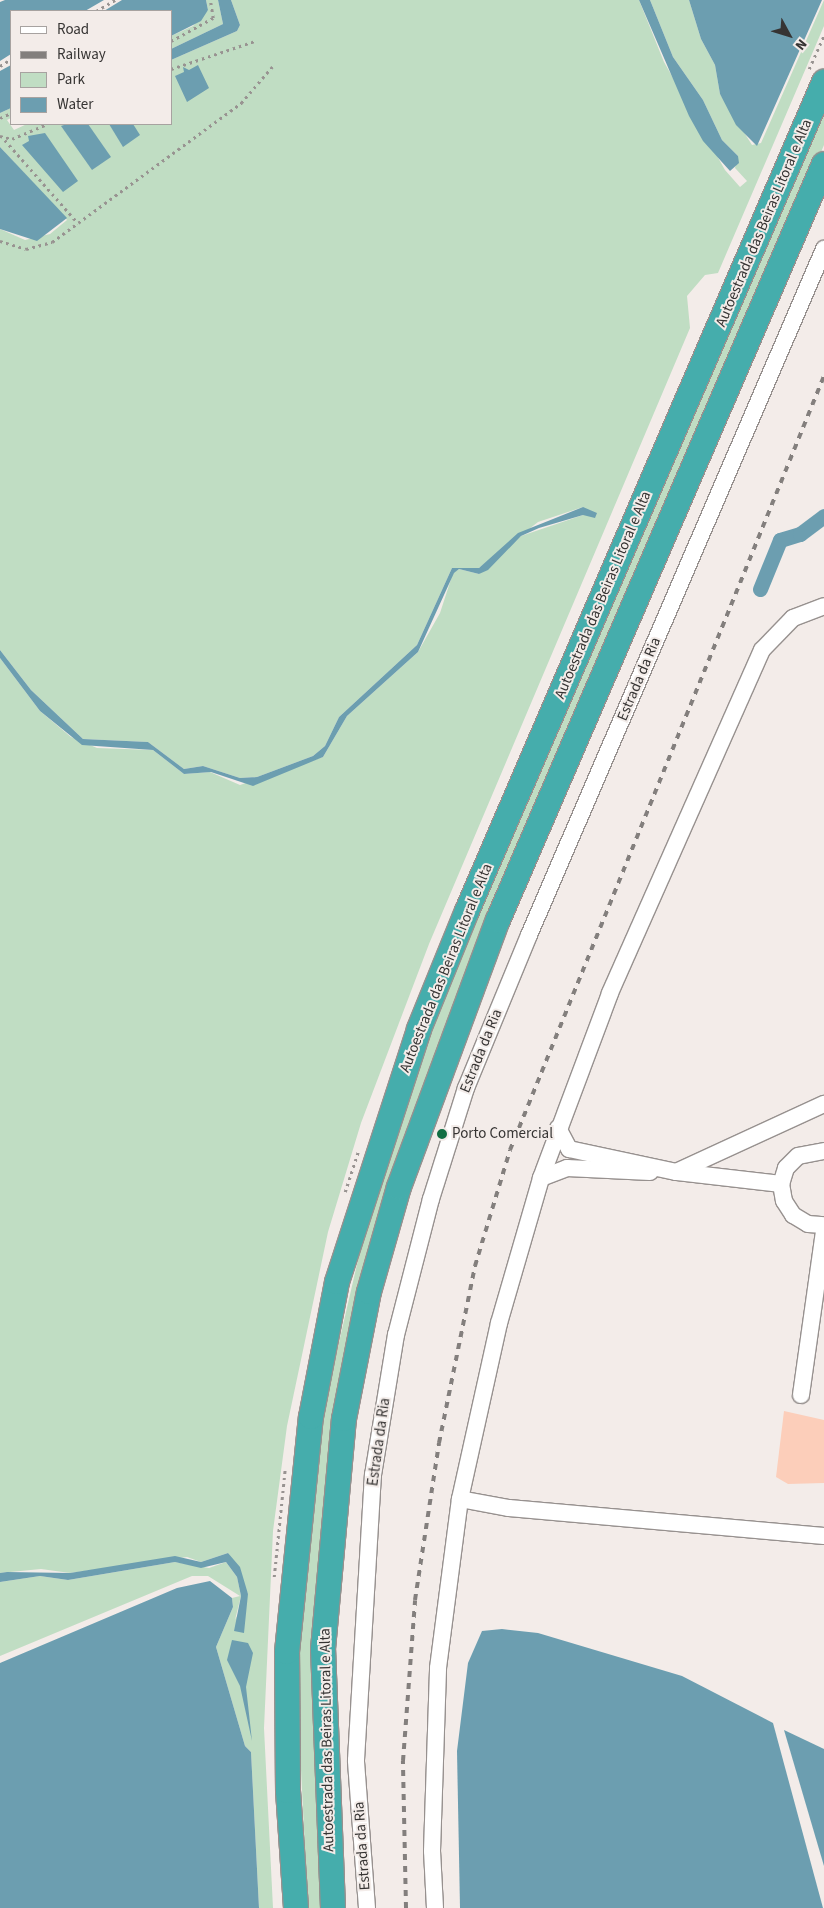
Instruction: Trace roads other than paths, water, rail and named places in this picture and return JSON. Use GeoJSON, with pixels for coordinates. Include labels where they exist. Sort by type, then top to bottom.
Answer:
{"type":"FeatureCollection","features":[{"type":"Feature","properties":{"kind":"highway","name":"Autoestrada das Beiras Litoral e Alta"},"geometry":{"type":"LineString","coordinates":[[296,1908],[288,1791],[287,1652],[311,1418],[337,1282],[406,1067],[464,920],[824,82]]}},
{"type":"Feature","properties":{"kind":"highway","name":"Autoestrada das Beiras Litoral e Alta"},"geometry":{"type":"LineString","coordinates":[[334,1908],[322,1649],[344,1419],[369,1292],[399,1187],[498,920],[824,164]]}},
{"type":"Feature","properties":{"kind":"street","name":"Estrada da Ria"},"geometry":{"type":"LineString","coordinates":[[366,1908],[356,1760],[361,1622],[373,1475],[396,1335],[431,1199],[466,1088],[525,944],[824,249]]}},
{"type":"Feature","properties":{"kind":"street"},"geometry":{"type":"LineString","coordinates":[[435,1908],[432,1851],[438,1668],[460,1499],[499,1322],[541,1178],[558,1128],[610,993],[762,650],[793,618],[824,606]]}},
{"type":"Feature","properties":{"kind":"street"},"geometry":{"type":"LineString","coordinates":[[558,1128],[570,1149],[676,1172],[824,1104]]}},
{"type":"Feature","properties":{"kind":"street"},"geometry":{"type":"LineString","coordinates":[[824,1150],[798,1156],[786,1168],[782,1184],[784,1201],[793,1215],[808,1224],[824,1225]]}},
{"type":"Feature","properties":{"kind":"street"},"geometry":{"type":"LineString","coordinates":[[541,1178],[567,1168],[676,1172],[782,1184]]}},
{"type":"Feature","properties":{"kind":"street"},"geometry":{"type":"LineString","coordinates":[[801,1395],[824,1231]]}},
{"type":"Feature","properties":{"kind":"street"},"geometry":{"type":"LineString","coordinates":[[460,1499],[509,1508],[824,1536]]}},
{"type":"Feature","properties":{"kind":"water"},"geometry":{"type":"Polygon","coordinates":[[[5,0],[104,0],[87,10],[10,10],[10,55],[0,61],[0,2],[5,0]]]}},
{"type":"Feature","properties":{"kind":"water"},"geometry":{"type":"Polygon","coordinates":[[[122,0],[206,0],[208,10],[201,21],[172,36],[172,10],[106,10],[122,0]]]}},
{"type":"Feature","properties":{"kind":"water"},"geometry":{"type":"Polygon","coordinates":[[[218,0],[231,0],[240,25],[237,31],[172,60],[172,49],[223,24],[218,0]]]}},
{"type":"Feature","properties":{"kind":"water"},"geometry":{"type":"Polygon","coordinates":[[[639,0],[650,0],[673,57],[703,100],[722,140],[738,156],[739,163],[730,171],[703,141],[689,116],[639,0]]]}},
{"type":"Feature","properties":{"kind":"water"},"geometry":{"type":"Polygon","coordinates":[[[689,0],[822,0],[757,146],[736,125],[720,94],[715,65],[701,39],[689,0]]]}},
{"type":"Feature","properties":{"kind":"water"},"geometry":{"type":"Polygon","coordinates":[[[198,65],[209,88],[187,102],[175,76],[184,72],[183,67],[189,70],[198,65]]]}},
{"type":"Feature","properties":{"kind":"water"},"geometry":{"type":"Polygon","coordinates":[[[10,66],[10,108],[0,113],[0,71],[10,66]]]}},
{"type":"Feature","properties":{"kind":"water"},"geometry":{"type":"Polygon","coordinates":[[[89,125],[111,157],[92,170],[61,126],[89,125]]]}},
{"type":"Feature","properties":{"kind":"water"},"geometry":{"type":"Polygon","coordinates":[[[110,125],[134,125],[140,135],[123,147],[110,125]]]}},
{"type":"Feature","properties":{"kind":"water"},"geometry":{"type":"Polygon","coordinates":[[[45,133],[78,181],[63,192],[22,145],[29,141],[28,136],[45,133]]]}},
{"type":"Feature","properties":{"kind":"water"},"geometry":{"type":"Polygon","coordinates":[[[0,147],[67,218],[37,241],[0,229],[0,147]]]}},
{"type":"Feature","properties":{"kind":"water"},"geometry":{"type":"Polygon","coordinates":[[[583,507],[597,513],[595,518],[583,515],[539,528],[521,536],[488,570],[479,574],[459,569],[454,573],[418,652],[347,716],[323,757],[253,786],[211,772],[184,774],[153,750],[82,745],[40,711],[0,658],[0,650],[31,690],[83,739],[148,742],[184,769],[203,766],[240,778],[257,777],[313,756],[325,746],[339,717],[417,645],[452,568],[479,568],[518,533],[583,507]]]}},
{"type":"Feature","properties":{"kind":"water"},"geometry":{"type":"Polygon","coordinates":[[[228,1553],[240,1567],[248,1594],[244,1633],[234,1631],[241,1596],[237,1577],[226,1562],[201,1568],[175,1562],[68,1580],[40,1576],[0,1582],[0,1573],[7,1572],[70,1573],[175,1556],[201,1562],[228,1553]]]}},
{"type":"Feature","properties":{"kind":"water"},"geometry":{"type":"Polygon","coordinates":[[[210,1581],[232,1598],[233,1607],[216,1647],[245,1746],[251,1752],[259,1908],[0,1908],[0,1663],[177,1588],[210,1581]]]}},
{"type":"Feature","properties":{"kind":"water"},"geometry":{"type":"Polygon","coordinates":[[[502,1629],[538,1633],[682,1676],[773,1723],[823,1908],[460,1908],[457,1751],[468,1663],[482,1631],[502,1629]]]}},
{"type":"Feature","properties":{"kind":"water"},"geometry":{"type":"Polygon","coordinates":[[[232,1640],[248,1643],[253,1653],[246,1687],[252,1741],[240,1686],[227,1660],[232,1640]]]}},
{"type":"Feature","properties":{"kind":"water"},"geometry":{"type":"Polygon","coordinates":[[[784,1730],[824,1749],[824,1866],[784,1730]]]}},
{"type":"Feature","properties":{"kind":"waterway"},"geometry":{"type":"LineString","coordinates":[[760,589],[780,540],[800,534],[824,516]]}},
{"type":"Feature","properties":{"kind":"railway"},"geometry":{"type":"LineString","coordinates":[[406,1908],[403,1761],[415,1600],[439,1443],[475,1266],[510,1150],[824,376]]}},
{"type":"Feature","properties":{"kind":"place","name":"Porto Comercial"},"geometry":{"type":"Point","coordinates":[442,1134]}}]}
